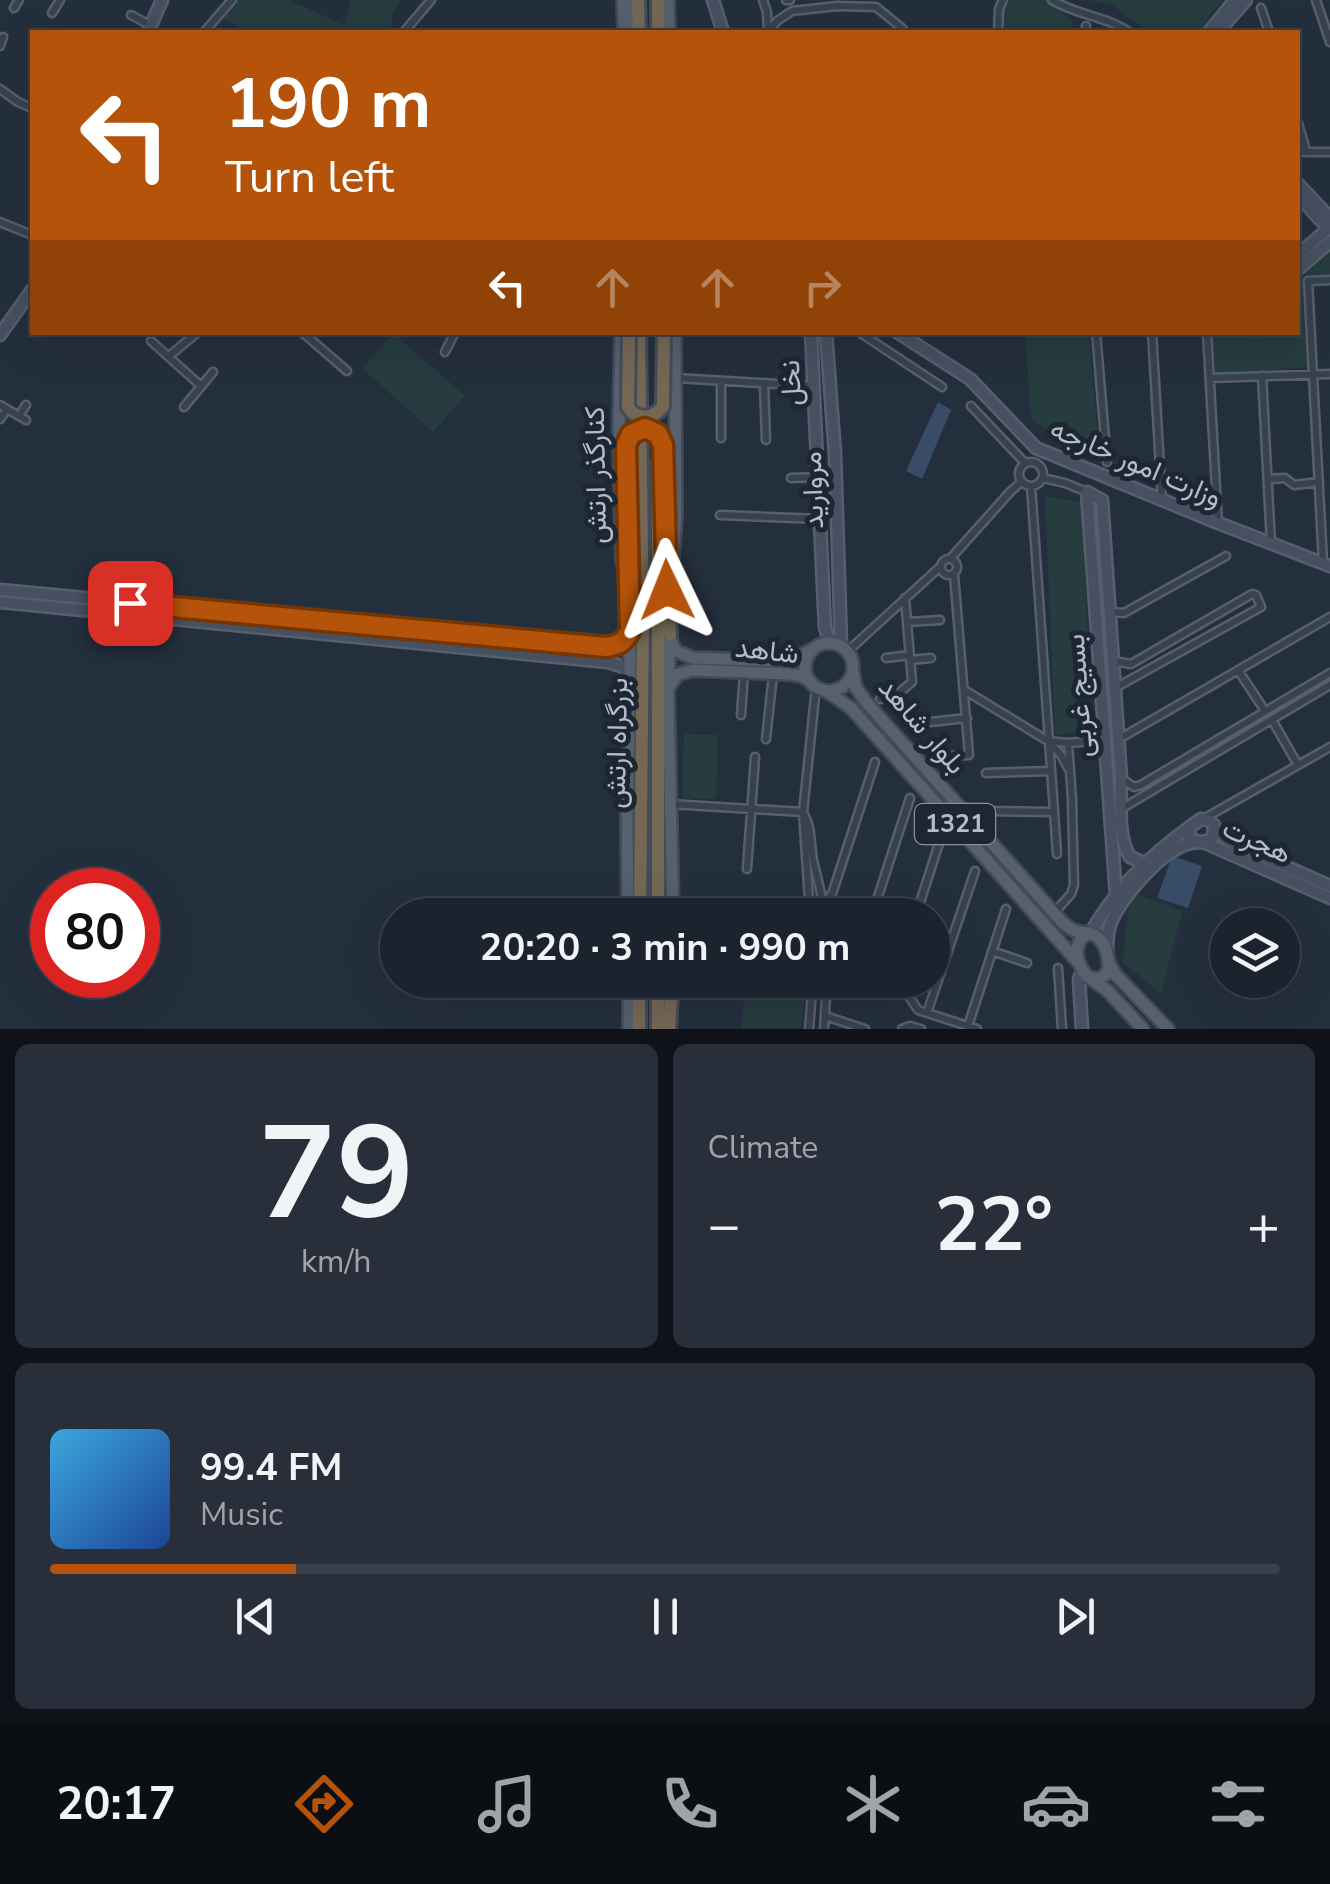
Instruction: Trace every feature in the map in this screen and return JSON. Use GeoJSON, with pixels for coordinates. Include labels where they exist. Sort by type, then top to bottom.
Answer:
{"type":"FeatureCollection","features":[{"type":"Feature","properties":{"kind":"highway"},"geometry":{"type":"LineString","coordinates":[[636,0],[639,30]]}},
{"type":"Feature","properties":{"kind":"highway"},"geometry":{"type":"LineString","coordinates":[[658,0],[658,30]]}},
{"type":"Feature","properties":{"kind":"highway"},"geometry":{"type":"LineString","coordinates":[[629,335],[628,408],[642,417],[656,414],[662,406],[661,335]]}},
{"type":"Feature","properties":{"kind":"highway","name":"بزرگراه ارتش"},"geometry":{"type":"LineString","coordinates":[[639,335],[640,898]]}},
{"type":"Feature","properties":{"kind":"highway","name":"بزرگراه ارتش"},"geometry":{"type":"LineString","coordinates":[[658,898],[661,335]]}},
{"type":"Feature","properties":{"kind":"highway"},"geometry":{"type":"LineString","coordinates":[[629,590],[627,441],[640,429],[654,431],[662,442],[670,634]]}},
{"type":"Feature","properties":{"kind":"highway"},"geometry":{"type":"LineString","coordinates":[[634,998],[634,1029]]}},
{"type":"Feature","properties":{"kind":"highway"},"geometry":{"type":"LineString","coordinates":[[658,998],[658,1029]]}},
{"type":"Feature","properties":{"kind":"highway"},"geometry":{"type":"LineString","coordinates":[[670,998],[671,1029]]}},
{"type":"Feature","properties":{"kind":"main road"},"geometry":{"type":"LineString","coordinates":[[623,0],[627,30]]}},
{"type":"Feature","properties":{"kind":"main road"},"geometry":{"type":"LineString","coordinates":[[628,30],[636,0]]}},
{"type":"Feature","properties":{"kind":"main road"},"geometry":{"type":"LineString","coordinates":[[668,0],[668,30]]}},
{"type":"Feature","properties":{"kind":"main road"},"geometry":{"type":"LineString","coordinates":[[713,0],[722,30]]}},
{"type":"Feature","properties":{"kind":"main road"},"geometry":{"type":"LineString","coordinates":[[1210,30],[1235,0]]}},
{"type":"Feature","properties":{"kind":"main road"},"geometry":{"type":"LineString","coordinates":[[1220,30],[1246,0]]}},
{"type":"Feature","properties":{"kind":"main road"},"geometry":{"type":"LineString","coordinates":[[150,29],[159,1]]}},
{"type":"Feature","properties":{"kind":"main road"},"geometry":{"type":"LineString","coordinates":[[1300,187],[1329,225]]}},
{"type":"Feature","properties":{"kind":"main road"},"geometry":{"type":"LineString","coordinates":[[1300,196],[1320,221],[1329,225]]}},
{"type":"Feature","properties":{"kind":"main road"},"geometry":{"type":"LineString","coordinates":[[1300,253],[1329,225]]}},
{"type":"Feature","properties":{"kind":"main road"},"geometry":{"type":"LineString","coordinates":[[1300,267],[1330,242]]}},
{"type":"Feature","properties":{"kind":"main road"},"geometry":{"type":"LineString","coordinates":[[0,335],[30,293]]}},
{"type":"Feature","properties":{"kind":"main road","name":"کنارگذر ارتش"},"geometry":{"type":"LineString","coordinates":[[621,335],[622,560],[629,590],[630,631],[628,898]]}},
{"type":"Feature","properties":{"kind":"main road"},"geometry":{"type":"LineString","coordinates":[[673,898],[668,691],[676,515],[675,335]]}},
{"type":"Feature","properties":{"kind":"main road","name":"نخل"},"geometry":{"type":"LineString","coordinates":[[811,335],[824,610]]}},
{"type":"Feature","properties":{"kind":"main road","name":"مروارید"},"geometry":{"type":"LineString","coordinates":[[826,335],[841,646]]}},
{"type":"Feature","properties":{"kind":"main road","name":"وزارت امور خارجه"},"geometry":{"type":"LineString","coordinates":[[901,335],[970,379],[1036,448],[1327,564]]}},
{"type":"Feature","properties":{"kind":"main road"},"geometry":{"type":"LineString","coordinates":[[658,404],[675,442]]}},
{"type":"Feature","properties":{"kind":"main road","name":"بسیج غربی"},"geometry":{"type":"LineString","coordinates":[[1087,492],[1102,500],[1120,809],[1126,852],[1144,863]]}},
{"type":"Feature","properties":{"kind":"main road","name":"بسیج غربی"},"geometry":{"type":"LineString","coordinates":[[1087,492],[1116,896]]}},
{"type":"Feature","properties":{"kind":"main road"},"geometry":{"type":"LineString","coordinates":[[629,590],[642,541]]}},
{"type":"Feature","properties":{"kind":"main road"},"geometry":{"type":"LineString","coordinates":[[0,590],[70,603],[608,662],[621,666],[630,675]]}},
{"type":"Feature","properties":{"kind":"main road"},"geometry":{"type":"LineString","coordinates":[[0,602],[70,603],[606,647],[618,646],[630,631]]}},
{"type":"Feature","properties":{"kind":"main road"},"geometry":{"type":"LineString","coordinates":[[824,610],[826,636],[852,657],[853,672],[840,688],[818,686],[805,664],[819,635],[824,610]]}},
{"type":"Feature","properties":{"kind":"main road","name":"شاهد"},"geometry":{"type":"LineString","coordinates":[[670,634],[676,651],[693,664],[802,676],[818,686]]}},
{"type":"Feature","properties":{"kind":"main road"},"geometry":{"type":"LineString","coordinates":[[494,650],[495,638]]}},
{"type":"Feature","properties":{"kind":"main road"},"geometry":{"type":"LineString","coordinates":[[812,649],[826,642],[841,646]]}},
{"type":"Feature","properties":{"kind":"main road"},"geometry":{"type":"LineString","coordinates":[[606,647],[618,654],[615,661],[608,662]]}},
{"type":"Feature","properties":{"kind":"main road","name":"شاهد"},"geometry":{"type":"LineString","coordinates":[[668,691],[676,676],[693,664],[782,661],[812,649]]}},
{"type":"Feature","properties":{"kind":"main road","name":"بلوار شاهد"},"geometry":{"type":"LineString","coordinates":[[853,672],[856,688],[867,703],[1054,913],[1074,932],[1088,934]]}},
{"type":"Feature","properties":{"kind":"main road","name":"بلوار شاهد"},"geometry":{"type":"LineString","coordinates":[[818,686],[851,708],[1084,972],[1144,1029]]}},
{"type":"Feature","properties":{"kind":"main road"},"geometry":{"type":"LineString","coordinates":[[628,864],[642,734]]}},
{"type":"Feature","properties":{"kind":"main road"},"geometry":{"type":"LineString","coordinates":[[1105,740],[1118,740]]}},
{"type":"Feature","properties":{"kind":"main road"},"geometry":{"type":"LineString","coordinates":[[1204,818],[1212,822],[1213,837],[1195,841],[1188,836],[1191,826],[1204,818]]}},
{"type":"Feature","properties":{"kind":"main road","name":"هجرت"},"geometry":{"type":"LineString","coordinates":[[1088,934],[1144,863],[1191,826]]}},
{"type":"Feature","properties":{"kind":"main road","name":"هجرت"},"geometry":{"type":"LineString","coordinates":[[1215,829],[1230,842],[1330,886]]}},
{"type":"Feature","properties":{"kind":"main road","name":"هجرت"},"geometry":{"type":"LineString","coordinates":[[1107,958],[1110,925],[1126,897],[1157,864],[1188,843],[1203,842],[1330,898]]}},
{"type":"Feature","properties":{"kind":"main road"},"geometry":{"type":"LineString","coordinates":[[1107,958],[1104,976],[1095,980],[1084,972],[1076,950],[1079,941],[1088,934],[1100,940],[1116,975],[1168,1029]]}},
{"type":"Feature","properties":{"kind":"main road"},"geometry":{"type":"LineString","coordinates":[[1084,972],[1079,978],[1085,1029]]}},
{"type":"Feature","properties":{"kind":"main road"},"geometry":{"type":"LineString","coordinates":[[671,1029],[672,998]]}},
{"type":"Feature","properties":{"kind":"street"},"geometry":{"type":"LineString","coordinates":[[52,14],[60,0]]}},
{"type":"Feature","properties":{"kind":"street"},"geometry":{"type":"LineString","coordinates":[[206,30],[232,0]]}},
{"type":"Feature","properties":{"kind":"street"},"geometry":{"type":"LineString","coordinates":[[406,30],[431,0]]}},
{"type":"Feature","properties":{"kind":"street"},"geometry":{"type":"LineString","coordinates":[[762,0],[768,12],[768,30]]}},
{"type":"Feature","properties":{"kind":"street"},"geometry":{"type":"LineString","coordinates":[[998,30],[999,9],[1004,0]]}},
{"type":"Feature","properties":{"kind":"street"},"geometry":{"type":"LineString","coordinates":[[1052,0],[1070,11],[1092,15],[1126,30]]}},
{"type":"Feature","properties":{"kind":"street"},"geometry":{"type":"LineString","coordinates":[[1316,0],[1330,42]]}},
{"type":"Feature","properties":{"kind":"street"},"geometry":{"type":"LineString","coordinates":[[770,30],[792,11],[876,6],[903,30]]}},
{"type":"Feature","properties":{"kind":"street"},"geometry":{"type":"LineString","coordinates":[[1261,8],[1268,30]]}},
{"type":"Feature","properties":{"kind":"street"},"geometry":{"type":"LineString","coordinates":[[131,16],[150,29]]}},
{"type":"Feature","properties":{"kind":"street"},"geometry":{"type":"LineString","coordinates":[[1,92],[30,107]]}},
{"type":"Feature","properties":{"kind":"street"},"geometry":{"type":"LineString","coordinates":[[1302,151],[1330,152]]}},
{"type":"Feature","properties":{"kind":"street"},"geometry":{"type":"LineString","coordinates":[[0,222],[30,234]]}},
{"type":"Feature","properties":{"kind":"street"},"geometry":{"type":"LineString","coordinates":[[1327,564],[1308,281],[1330,280]]}},
{"type":"Feature","properties":{"kind":"street"},"geometry":{"type":"LineString","coordinates":[[169,356],[194,335]]}},
{"type":"Feature","properties":{"kind":"street"},"geometry":{"type":"LineString","coordinates":[[305,335],[347,371]]}},
{"type":"Feature","properties":{"kind":"street"},"geometry":{"type":"LineString","coordinates":[[446,352],[454,335]]}},
{"type":"Feature","properties":{"kind":"street"},"geometry":{"type":"LineString","coordinates":[[864,335],[942,387]]}},
{"type":"Feature","properties":{"kind":"street"},"geometry":{"type":"LineString","coordinates":[[1096,335],[1107,462]]}},
{"type":"Feature","properties":{"kind":"street"},"geometry":{"type":"LineString","coordinates":[[1152,335],[1162,501]]}},
{"type":"Feature","properties":{"kind":"street"},"geometry":{"type":"LineString","coordinates":[[1208,335],[1218,523]]}},
{"type":"Feature","properties":{"kind":"street"},"geometry":{"type":"LineString","coordinates":[[151,340],[201,386]]}},
{"type":"Feature","properties":{"kind":"street"},"geometry":{"type":"LineString","coordinates":[[184,407],[213,372]]}},
{"type":"Feature","properties":{"kind":"street"},"geometry":{"type":"LineString","coordinates":[[1210,378],[1330,374]]}},
{"type":"Feature","properties":{"kind":"street"},"geometry":{"type":"LineString","coordinates":[[1262,376],[1272,544]]}},
{"type":"Feature","properties":{"kind":"street"},"geometry":{"type":"LineString","coordinates":[[676,378],[814,386]]}},
{"type":"Feature","properties":{"kind":"street"},"geometry":{"type":"LineString","coordinates":[[721,382],[721,438]]}},
{"type":"Feature","properties":{"kind":"street"},"geometry":{"type":"LineString","coordinates":[[764,384],[766,440]]}},
{"type":"Feature","properties":{"kind":"street"},"geometry":{"type":"LineString","coordinates":[[0,419],[4,407],[22,418],[26,405]]}},
{"type":"Feature","properties":{"kind":"street"},"geometry":{"type":"LineString","coordinates":[[972,406],[1026,463],[1038,463],[1044,478],[1039,484],[1030,486],[1022,482],[1019,472],[1026,463]]}},
{"type":"Feature","properties":{"kind":"street"},"geometry":{"type":"LineString","coordinates":[[1316,440],[1330,440]]}},
{"type":"Feature","properties":{"kind":"street"},"geometry":{"type":"LineString","coordinates":[[791,478],[819,477]]}},
{"type":"Feature","properties":{"kind":"street"},"geometry":{"type":"LineString","coordinates":[[1044,478],[1087,492]]}},
{"type":"Feature","properties":{"kind":"street"},"geometry":{"type":"LineString","coordinates":[[1268,478],[1285,478],[1294,485],[1319,482]]}},
{"type":"Feature","properties":{"kind":"street"},"geometry":{"type":"LineString","coordinates":[[841,646],[951,558],[1022,482]]}},
{"type":"Feature","properties":{"kind":"street"},"geometry":{"type":"LineString","coordinates":[[1030,486],[1056,854]]}},
{"type":"Feature","properties":{"kind":"street"},"geometry":{"type":"LineString","coordinates":[[720,514],[821,520]]}},
{"type":"Feature","properties":{"kind":"street"},"geometry":{"type":"LineString","coordinates":[[1109,612],[1124,613],[1226,556]]}},
{"type":"Feature","properties":{"kind":"street"},"geometry":{"type":"LineString","coordinates":[[948,756],[969,754],[954,574],[958,569],[951,558]]}},
{"type":"Feature","properties":{"kind":"street"},"geometry":{"type":"LineString","coordinates":[[941,566],[944,574],[954,574]]}},
{"type":"Feature","properties":{"kind":"street"},"geometry":{"type":"LineString","coordinates":[[1113,660],[1131,664],[1252,594],[1259,599],[1261,607],[1114,689]]}},
{"type":"Feature","properties":{"kind":"street"},"geometry":{"type":"LineString","coordinates":[[880,699],[894,697],[912,682],[905,597]]}},
{"type":"Feature","properties":{"kind":"street"},"geometry":{"type":"LineString","coordinates":[[1118,740],[1330,617]]}},
{"type":"Feature","properties":{"kind":"street"},"geometry":{"type":"LineString","coordinates":[[907,622],[940,620]]}},
{"type":"Feature","properties":{"kind":"street"},"geometry":{"type":"LineString","coordinates":[[886,658],[931,658]]}},
{"type":"Feature","properties":{"kind":"street"},"geometry":{"type":"LineString","coordinates":[[1238,670],[1265,712]]}},
{"type":"Feature","properties":{"kind":"street"},"geometry":{"type":"LineString","coordinates":[[741,715],[744,672]]}},
{"type":"Feature","properties":{"kind":"street"},"geometry":{"type":"LineString","coordinates":[[766,739],[773,673]]}},
{"type":"Feature","properties":{"kind":"street"},"geometry":{"type":"LineString","coordinates":[[1121,778],[1134,787],[1141,786],[1330,673]]}},
{"type":"Feature","properties":{"kind":"street"},"geometry":{"type":"LineString","coordinates":[[809,898],[802,812],[818,686]]}},
{"type":"Feature","properties":{"kind":"street"},"geometry":{"type":"LineString","coordinates":[[1120,809],[1330,686]]}},
{"type":"Feature","properties":{"kind":"street"},"geometry":{"type":"LineString","coordinates":[[965,691],[1048,741],[1061,755],[1070,774]]}},
{"type":"Feature","properties":{"kind":"street"},"geometry":{"type":"LineString","coordinates":[[912,724],[967,718]]}},
{"type":"Feature","properties":{"kind":"street"},"geometry":{"type":"LineString","coordinates":[[1272,720],[1298,766]]}},
{"type":"Feature","properties":{"kind":"street"},"geometry":{"type":"LineString","coordinates":[[1048,741],[1105,740]]}},
{"type":"Feature","properties":{"kind":"street"},"geometry":{"type":"LineString","coordinates":[[1054,913],[1074,885],[1068,742]]}},
{"type":"Feature","properties":{"kind":"street"},"geometry":{"type":"LineString","coordinates":[[1204,818],[1330,747]]}},
{"type":"Feature","properties":{"kind":"street"},"geometry":{"type":"LineString","coordinates":[[747,869],[754,757]]}},
{"type":"Feature","properties":{"kind":"street"},"geometry":{"type":"LineString","coordinates":[[828,898],[875,762]]}},
{"type":"Feature","properties":{"kind":"street"},"geometry":{"type":"LineString","coordinates":[[986,773],[1050,771]]}},
{"type":"Feature","properties":{"kind":"street"},"geometry":{"type":"LineString","coordinates":[[878,898],[910,798]]}},
{"type":"Feature","properties":{"kind":"street"},"geometry":{"type":"LineString","coordinates":[[1215,829],[1235,802]]}},
{"type":"Feature","properties":{"kind":"street"},"geometry":{"type":"LineString","coordinates":[[670,804],[802,812],[808,820],[822,898]]}},
{"type":"Feature","properties":{"kind":"street"},"geometry":{"type":"LineString","coordinates":[[992,811],[1053,812]]}},
{"type":"Feature","properties":{"kind":"street"},"geometry":{"type":"LineString","coordinates":[[921,898],[942,834]]}},
{"type":"Feature","properties":{"kind":"street"},"geometry":{"type":"LineString","coordinates":[[928,1013],[975,871]]}},
{"type":"Feature","properties":{"kind":"street"},"geometry":{"type":"LineString","coordinates":[[968,1026],[1006,908]]}},
{"type":"Feature","properties":{"kind":"street"},"geometry":{"type":"LineString","coordinates":[[992,952],[1027,962]]}},
{"type":"Feature","properties":{"kind":"street"},"geometry":{"type":"LineString","coordinates":[[1058,968],[1062,1029]]}},
{"type":"Feature","properties":{"kind":"street"},"geometry":{"type":"LineString","coordinates":[[808,1029],[811,998]]}},
{"type":"Feature","properties":{"kind":"street"},"geometry":{"type":"LineString","coordinates":[[824,1029],[826,998]]}},
{"type":"Feature","properties":{"kind":"street"},"geometry":{"type":"LineString","coordinates":[[909,998],[915,1008],[977,1029]]}},
{"type":"Feature","properties":{"kind":"street"},"geometry":{"type":"LineString","coordinates":[[826,1016],[863,1029]]}},
{"type":"Feature","properties":{"kind":"street"},"geometry":{"type":"LineString","coordinates":[[904,1029],[921,1029]]}},
{"type":"Feature","properties":{"kind":"green space"},"geometry":{"type":"Polygon","coordinates":[[[236,0],[289,0],[344,25],[351,0],[401,0],[393,12],[391,30],[245,30],[223,19],[236,0]]]}},
{"type":"Feature","properties":{"kind":"green space"},"geometry":{"type":"Polygon","coordinates":[[[1011,0],[1047,0],[1072,22],[1073,30],[1002,30],[1001,13],[1011,0]]]}},
{"type":"Feature","properties":{"kind":"green space"},"geometry":{"type":"Polygon","coordinates":[[[1089,0],[1223,0],[1201,30],[1146,30],[1112,5],[1089,0]]]}},
{"type":"Feature","properties":{"kind":"green space"},"geometry":{"type":"Polygon","coordinates":[[[1330,247],[1330,274],[1308,276],[1302,283],[1307,367],[1214,374],[1212,335],[1300,335],[1300,276],[1330,247]]]}},
{"type":"Feature","properties":{"kind":"green space"},"geometry":{"type":"Polygon","coordinates":[[[395,335],[465,396],[433,432],[362,368],[395,335]]]}},
{"type":"Feature","properties":{"kind":"green space"},"geometry":{"type":"Polygon","coordinates":[[[1025,335],[1089,335],[1100,464],[1031,419],[1025,335]]]}},
{"type":"Feature","properties":{"kind":"green space"},"geometry":{"type":"Polygon","coordinates":[[[1045,496],[1081,502],[1093,732],[1055,735],[1045,496]]]}},
{"type":"Feature","properties":{"kind":"green space"},"geometry":{"type":"Polygon","coordinates":[[[684,734],[718,735],[716,799],[682,798],[684,734]]]}},
{"type":"Feature","properties":{"kind":"green space"},"geometry":{"type":"Polygon","coordinates":[[[1137,894],[1182,911],[1161,994],[1123,962],[1128,909],[1137,894]]]}},
{"type":"Feature","properties":{"kind":"green space"},"geometry":{"type":"Polygon","coordinates":[[[745,998],[805,1000],[801,1029],[741,1029],[745,998]]]}},
{"type":"Feature","properties":{"kind":"water"},"geometry":{"type":"Polygon","coordinates":[[[938,402],[951,410],[922,479],[906,471],[938,402]]]}},
{"type":"Feature","properties":{"kind":"water"},"geometry":{"type":"Polygon","coordinates":[[[1172,856],[1202,866],[1188,908],[1157,898],[1172,856]]]}},
{"type":"Feature","properties":{"kind":"route"},"geometry":{"type":"LineString","coordinates":[[130,603],[618,646],[630,631],[626,445],[631,434],[645,428],[658,434],[663,445],[667,590]]}}]}
